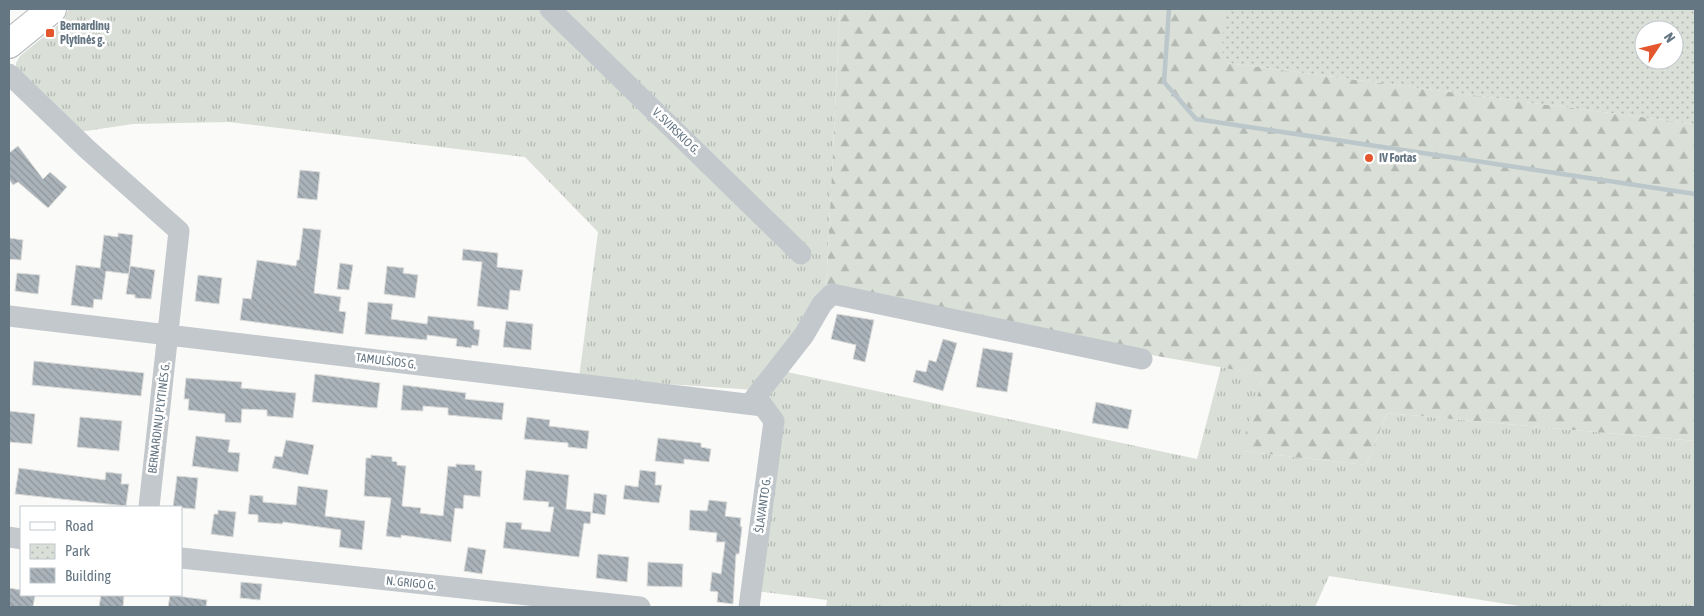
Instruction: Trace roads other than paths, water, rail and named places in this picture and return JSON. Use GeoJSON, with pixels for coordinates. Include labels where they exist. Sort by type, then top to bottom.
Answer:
{"type":"FeatureCollection","features":[{"type":"Feature","properties":{"kind":"main road"},"geometry":{"type":"LineString","coordinates":[[9,44],[52,9]]}},
{"type":"Feature","properties":{"kind":"street","name":"V. SVIRSKIO G."},"geometry":{"type":"LineString","coordinates":[[550,9],[802,254]]}},
{"type":"Feature","properties":{"kind":"street","name":"BERNARDINŲ PLYTINĖS G."},"geometry":{"type":"LineString","coordinates":[[9,74],[87,149],[180,231],[149,506]]}},
{"type":"Feature","properties":{"kind":"street"},"geometry":{"type":"LineString","coordinates":[[757,405],[804,335],[822,304],[832,294],[1142,359]]}},
{"type":"Feature","properties":{"kind":"street","name":"TAMULŠIOS G."},"geometry":{"type":"LineString","coordinates":[[9,316],[757,405]]}},
{"type":"Feature","properties":{"kind":"street","name":"ŠLAVANTO G."},"geometry":{"type":"LineString","coordinates":[[748,607],[774,421],[757,405]]}},
{"type":"Feature","properties":{"kind":"street","name":"N. GRIGO G."},"geometry":{"type":"LineString","coordinates":[[182,558],[640,607]]}},
{"type":"Feature","properties":{"kind":"waterway"},"geometry":{"type":"LineString","coordinates":[[1169,9],[1164,82],[1196,119],[1695,194]]}},
{"type":"Feature","properties":{"kind":"place","name":"Bernardinų Plytinės g."},"geometry":{"type":"Point","coordinates":[50,33]}},
{"type":"Feature","properties":{"kind":"place","name":"IV Fortas"},"geometry":{"type":"Point","coordinates":[1369,158]}}]}
